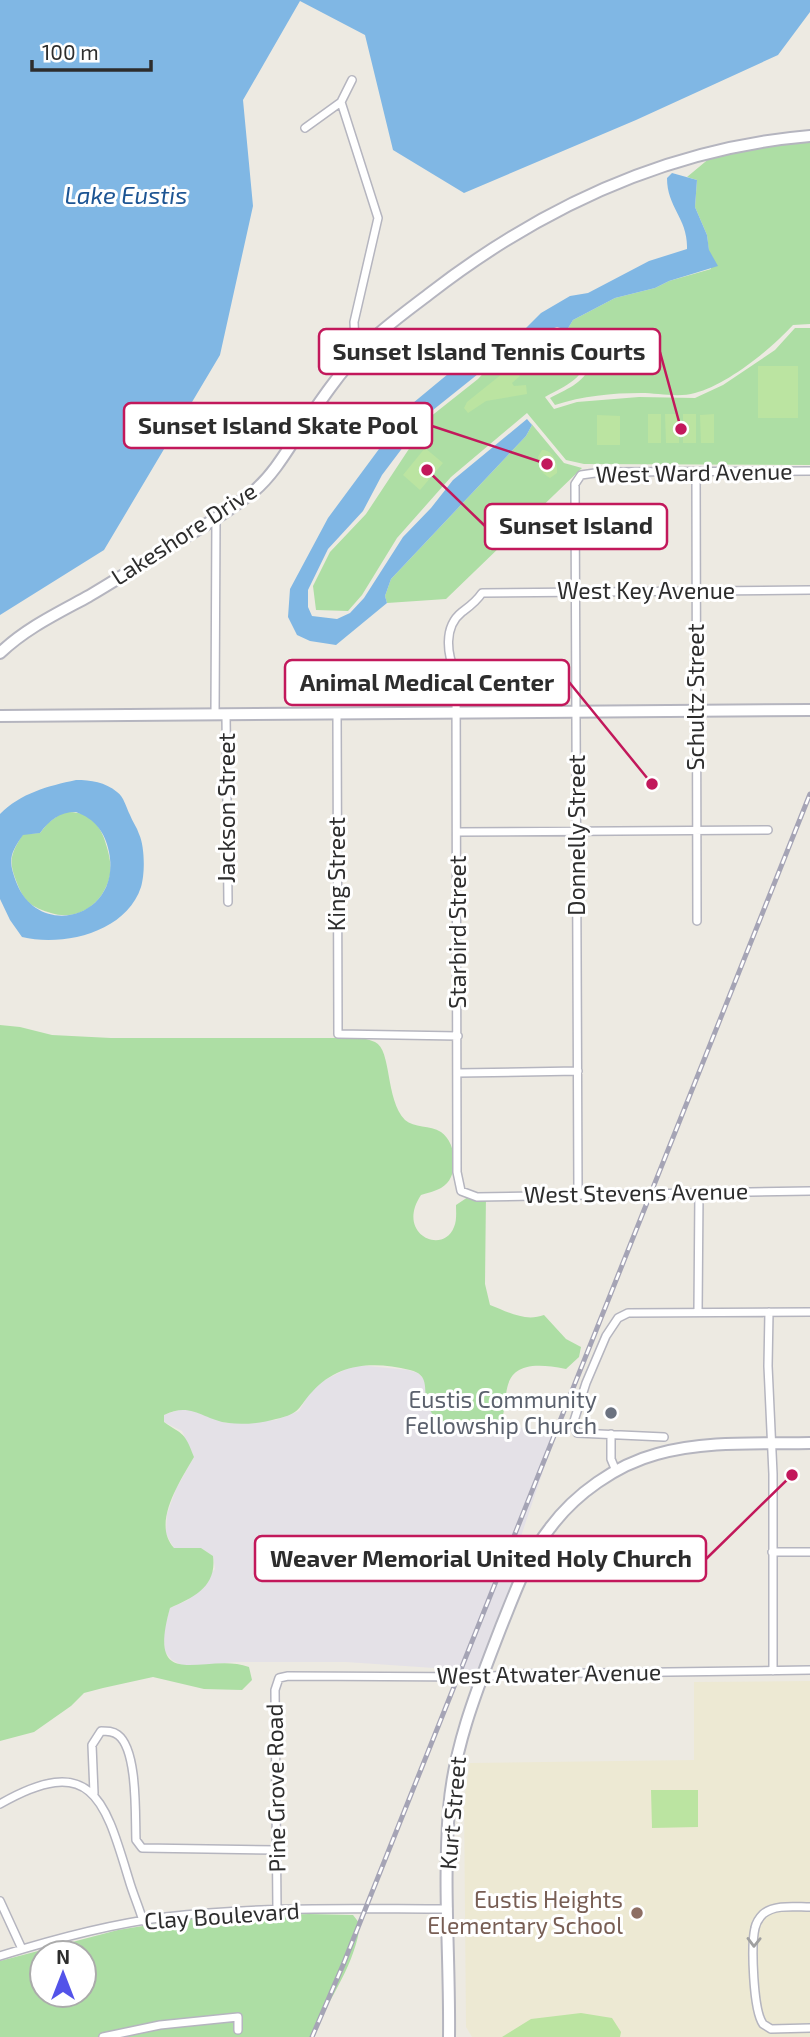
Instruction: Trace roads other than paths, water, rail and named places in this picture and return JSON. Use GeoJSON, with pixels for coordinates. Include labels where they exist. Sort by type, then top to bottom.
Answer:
{"type":"FeatureCollection","features":[{"type":"Feature","properties":{"kind":"street"},"geometry":{"type":"LineString","coordinates":[[305,128],[341,102],[352,80]]}},
{"type":"Feature","properties":{"kind":"street"},"geometry":{"type":"LineString","coordinates":[[341,102],[378,218],[354,322],[355,342],[362,350]]}},
{"type":"Feature","properties":{"kind":"street","name":"Lakeshore Drive"},"geometry":{"type":"LineString","coordinates":[[0,653],[46,619],[216,518],[263,482],[321,401],[362,350],[396,320],[490,249],[594,192],[639,174],[742,145],[810,136]]}},
{"type":"Feature","properties":{"kind":"street","name":"West Ward Avenue"},"geometry":{"type":"LineString","coordinates":[[578,477],[586,473],[602,472],[810,471]]}},
{"type":"Feature","properties":{"kind":"street","name":"Schultz Street"},"geometry":{"type":"LineString","coordinates":[[696,473],[697,921]]}},
{"type":"Feature","properties":{"kind":"street","name":"Donnelly Street"},"geometry":{"type":"LineString","coordinates":[[578,477],[575,484],[578,1194]]}},
{"type":"Feature","properties":{"kind":"street","name":"Jackson Street"},"geometry":{"type":"LineString","coordinates":[[216,518],[228,902]]}},
{"type":"Feature","properties":{"kind":"street","name":"West Key Avenue"},"geometry":{"type":"LineString","coordinates":[[482,593],[810,590]]}},
{"type":"Feature","properties":{"kind":"street","name":"Starbird Street"},"geometry":{"type":"LineString","coordinates":[[462,1193],[457,1172],[456,713],[454,671],[449,653],[451,626],[461,613],[473,606],[482,593]]}},
{"type":"Feature","properties":{"kind":"street"},"geometry":{"type":"LineString","coordinates":[[0,716],[810,710]]}},
{"type":"Feature","properties":{"kind":"street","name":"King Street"},"geometry":{"type":"LineString","coordinates":[[337,713],[338,1034],[458,1036]]}},
{"type":"Feature","properties":{"kind":"street"},"geometry":{"type":"LineString","coordinates":[[457,832],[768,830]]}},
{"type":"Feature","properties":{"kind":"street"},"geometry":{"type":"LineString","coordinates":[[458,1073],[578,1071]]}},
{"type":"Feature","properties":{"kind":"street","name":"West Stevens Avenue"},"geometry":{"type":"LineString","coordinates":[[462,1193],[477,1197],[810,1191]]}},
{"type":"Feature","properties":{"kind":"street"},"geometry":{"type":"LineString","coordinates":[[698,1312],[699,1193]]}},
{"type":"Feature","properties":{"kind":"street"},"geometry":{"type":"LineString","coordinates":[[769,1312],[773,1671]]}},
{"type":"Feature","properties":{"kind":"street"},"geometry":{"type":"LineString","coordinates":[[664,1437],[578,1433],[573,1424],[598,1353],[618,1318],[628,1313],[810,1312]]}},
{"type":"Feature","properties":{"kind":"street"},"geometry":{"type":"LineString","coordinates":[[611,1434],[611,1459],[617,1472]]}},
{"type":"Feature","properties":{"kind":"street","name":"Kurt Street"},"geometry":{"type":"LineString","coordinates":[[449,2037],[449,1811],[453,1774],[481,1677],[517,1586],[538,1544],[565,1511],[592,1486],[656,1454],[686,1448],[810,1443]]}},
{"type":"Feature","properties":{"kind":"street"},"geometry":{"type":"LineString","coordinates":[[772,1552],[810,1552]]}},
{"type":"Feature","properties":{"kind":"street","name":"West Atwater Avenue"},"geometry":{"type":"LineString","coordinates":[[288,1676],[481,1677],[517,1674],[810,1670]]}},
{"type":"Feature","properties":{"kind":"street","name":"Pine Grove Road"},"geometry":{"type":"LineString","coordinates":[[277,1910],[275,1690],[277,1679],[288,1676]]}},
{"type":"Feature","properties":{"kind":"street"},"geometry":{"type":"LineString","coordinates":[[94,1794],[92,1745],[101,1731],[113,1732],[121,1738],[129,1759],[137,1803],[136,1840],[142,1848],[277,1850]]}},
{"type":"Feature","properties":{"kind":"street"},"geometry":{"type":"LineString","coordinates":[[0,1804],[33,1789],[57,1782],[73,1782],[94,1794],[111,1819],[144,1921]]}},
{"type":"Feature","properties":{"kind":"street"},"geometry":{"type":"LineString","coordinates":[[0,1901],[22,1949]]}},
{"type":"Feature","properties":{"kind":"street"},"geometry":{"type":"LineString","coordinates":[[810,1908],[770,1909],[761,1916],[754,1929],[755,1995],[757,2012],[763,2024],[771,2029],[810,2028]]}},
{"type":"Feature","properties":{"kind":"street","name":"Clay Boulevard"},"geometry":{"type":"LineString","coordinates":[[0,1956],[144,1921],[204,1914],[277,1910],[448,1909]]}},
{"type":"Feature","properties":{"kind":"street"},"geometry":{"type":"LineString","coordinates":[[103,2037],[160,2025],[238,2017],[239,2030]]}},
{"type":"Feature","properties":{"kind":"water","name":"Lake Eustis"},"geometry":{"type":"Polygon","coordinates":[[[0,0],[810,0],[810,12],[778,55],[636,120],[464,193],[393,150],[365,35],[300,1],[243,100],[253,206],[220,355],[104,550],[0,615],[0,0]]]}},
{"type":"Feature","properties":{"kind":"water"},"geometry":{"type":"Polygon","coordinates":[[[672,173],[697,180],[695,207],[707,235],[709,250],[718,266],[655,288],[615,298],[573,320],[567,330],[557,327],[520,340],[520,334],[541,313],[570,296],[588,293],[649,261],[687,249],[684,229],[668,188],[667,178],[672,173]]]}},
{"type":"Feature","properties":{"kind":"water"},"geometry":{"type":"Polygon","coordinates":[[[472,365],[478,374],[428,414],[382,475],[363,511],[328,549],[308,590],[308,607],[312,616],[337,619],[350,613],[364,598],[403,537],[453,480],[527,419],[532,425],[526,436],[391,579],[385,596],[387,603],[336,645],[310,641],[297,635],[288,617],[290,589],[328,518],[413,403],[448,374],[472,365]]]}},
{"type":"Feature","properties":{"kind":"water"},"geometry":{"type":"Polygon","coordinates":[[[76,780],[98,782],[108,786],[121,797],[138,831],[142,846],[144,868],[141,887],[122,916],[91,933],[55,940],[22,937],[0,899],[0,814],[26,796],[76,780]],[[76,812],[60,815],[40,833],[23,835],[11,858],[17,884],[28,901],[43,912],[60,916],[76,913],[92,905],[103,892],[110,874],[109,852],[102,832],[89,818],[76,812]]]}},
{"type":"Feature","properties":{"kind":"railway"},"geometry":{"type":"LineString","coordinates":[[312,2037],[810,794]]}},
{"type":"Feature","properties":{"kind":"place","name":"Sunset Island Tennis Courts"},"geometry":{"type":"Point","coordinates":[681,429]}},
{"type":"Feature","properties":{"kind":"place","name":"Sunset Island Skate Pool"},"geometry":{"type":"Point","coordinates":[547,464]}},
{"type":"Feature","properties":{"kind":"place","name":"Sunset Island"},"geometry":{"type":"Point","coordinates":[427,470]}},
{"type":"Feature","properties":{"kind":"place","name":"Animal Medical Center"},"geometry":{"type":"Point","coordinates":[652,784]}},
{"type":"Feature","properties":{"kind":"place","name":"Eustis Community Fellowship Church"},"geometry":{"type":"Point","coordinates":[611,1413]}},
{"type":"Feature","properties":{"kind":"place","name":"Weaver Memorial United Holy Church"},"geometry":{"type":"Point","coordinates":[792,1475]}},
{"type":"Feature","properties":{"kind":"place","name":"Eustis Heights Elementary School"},"geometry":{"type":"Point","coordinates":[637,1913]}}]}
